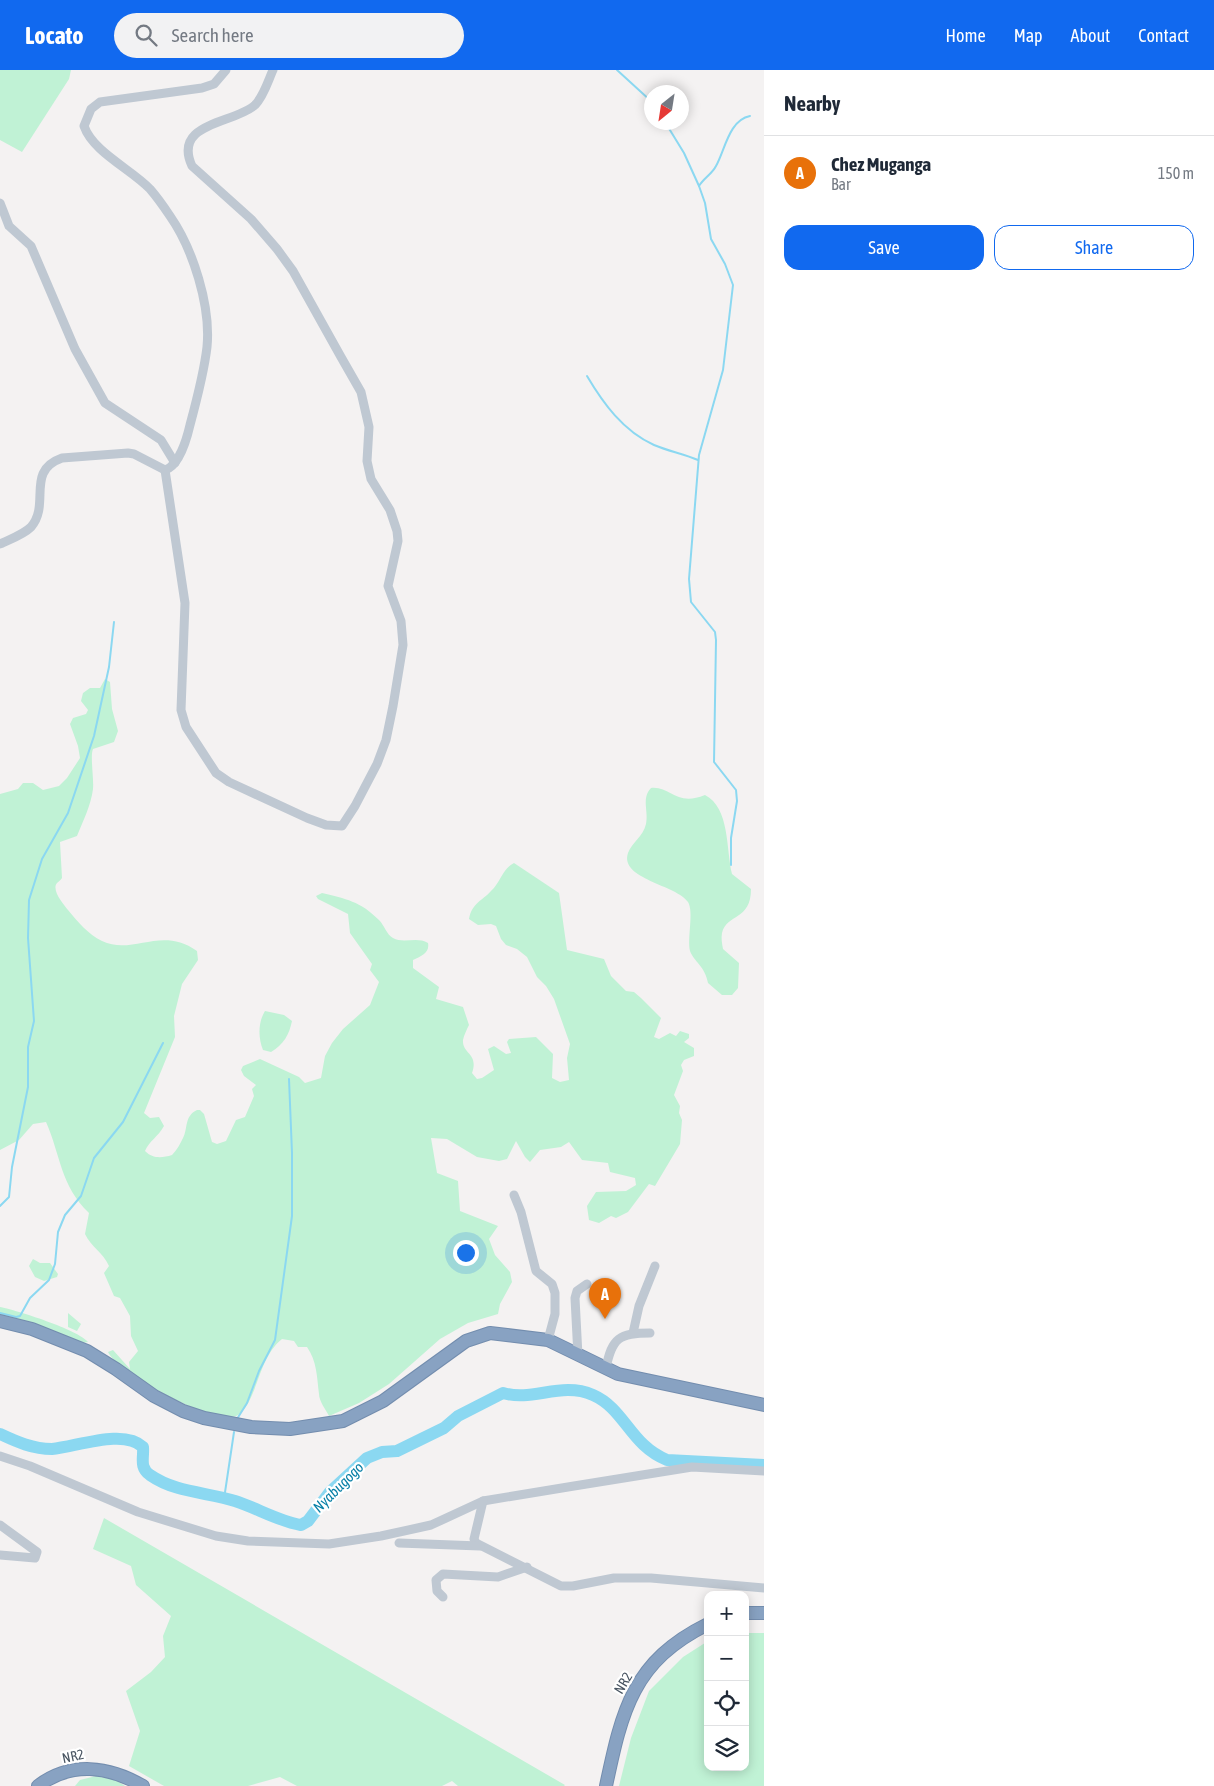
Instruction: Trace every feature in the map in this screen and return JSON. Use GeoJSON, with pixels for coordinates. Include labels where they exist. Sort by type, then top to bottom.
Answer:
{"type":"FeatureCollection","features":[{"type":"Feature","properties":{"kind":"highway"},"geometry":{"type":"LineString","coordinates":[[0,1321],[32,1330],[86,1351],[116,1368],[154,1396],[183,1411],[236,1425],[268,1429],[316,1427],[349,1418],[383,1401],[447,1352],[479,1335],[502,1333],[548,1340],[618,1374],[764,1405]]}},
{"type":"Feature","properties":{"kind":"highway"},"geometry":{"type":"LineString","coordinates":[[749,1613],[764,1614]]}},
{"type":"Feature","properties":{"kind":"highway","name":"NR2"},"geometry":{"type":"LineString","coordinates":[[606,1786],[623,1712],[646,1672],[668,1647],[704,1626]]}},
{"type":"Feature","properties":{"kind":"highway","name":"NR2"},"geometry":{"type":"LineString","coordinates":[[38,1786],[62,1773],[93,1767],[123,1776],[143,1786]]}},
{"type":"Feature","properties":{"kind":"street"},"geometry":{"type":"LineString","coordinates":[[165,470],[175,463],[187,436],[200,388],[207,345],[206,320],[197,273],[188,248],[176,226],[150,189],[92,141],[84,126],[91,109],[100,102],[202,88],[214,84],[226,70]]}},
{"type":"Feature","properties":{"kind":"street"},"geometry":{"type":"LineString","coordinates":[[165,470],[185,603],[181,710],[186,727],[216,772],[229,782],[306,818],[326,825],[342,826],[377,764],[386,740],[393,706],[403,645],[401,621],[388,586],[398,541],[397,531],[390,510],[371,479],[367,461],[369,427],[361,392],[293,271],[277,249],[251,219],[192,166],[187,156],[188,147],[198,130],[249,110],[257,103],[273,70]]}},
{"type":"Feature","properties":{"kind":"street"},"geometry":{"type":"LineString","coordinates":[[0,203],[9,226],[31,246],[75,348],[105,403],[161,440],[175,463]]}},
{"type":"Feature","properties":{"kind":"street"},"geometry":{"type":"LineString","coordinates":[[0,544],[24,532],[34,522],[40,507],[42,475],[45,468],[55,460],[134,454],[165,470]]}},
{"type":"Feature","properties":{"kind":"street"},"geometry":{"type":"LineString","coordinates":[[514,1194],[521,1212],[536,1271],[552,1284],[555,1294],[554,1314],[548,1340]]}},
{"type":"Feature","properties":{"kind":"street"},"geometry":{"type":"LineString","coordinates":[[633,1333],[638,1306],[655,1266]]}},
{"type":"Feature","properties":{"kind":"street"},"geometry":{"type":"LineString","coordinates":[[578,1356],[574,1298],[577,1291],[587,1284]]}},
{"type":"Feature","properties":{"kind":"street"},"geometry":{"type":"LineString","coordinates":[[606,1368],[609,1352],[614,1341],[624,1335],[633,1333],[650,1333]]}},
{"type":"Feature","properties":{"kind":"street"},"geometry":{"type":"LineString","coordinates":[[0,1456],[30,1466],[87,1492],[156,1518],[216,1536],[248,1541],[329,1544],[381,1536],[431,1524],[483,1501],[692,1467],[764,1471]]}},
{"type":"Feature","properties":{"kind":"street"},"geometry":{"type":"LineString","coordinates":[[483,1501],[474,1539],[481,1546],[528,1567],[561,1586],[579,1585],[614,1578],[651,1578],[764,1588]]}},
{"type":"Feature","properties":{"kind":"street"},"geometry":{"type":"LineString","coordinates":[[0,1525],[38,1552],[35,1558],[29,1559],[0,1555]]}},
{"type":"Feature","properties":{"kind":"street"},"geometry":{"type":"LineString","coordinates":[[398,1543],[481,1546]]}},
{"type":"Feature","properties":{"kind":"street"},"geometry":{"type":"LineString","coordinates":[[443,1597],[436,1591],[436,1580],[443,1574],[498,1577],[528,1567]]}},
{"type":"Feature","properties":{"kind":"green space"},"geometry":{"type":"Polygon","coordinates":[[[0,70],[71,70],[69,79],[22,152],[0,140],[0,70]]]}},
{"type":"Feature","properties":{"kind":"green space"},"geometry":{"type":"Polygon","coordinates":[[[105,679],[110,682],[112,709],[118,731],[114,742],[93,749],[93,789],[90,801],[77,836],[60,842],[62,878],[57,883],[56,889],[61,901],[76,919],[102,941],[114,945],[125,945],[159,940],[171,941],[184,944],[197,951],[198,960],[182,984],[174,1016],[175,1037],[144,1113],[150,1118],[159,1117],[164,1126],[145,1151],[148,1154],[158,1157],[172,1155],[185,1134],[188,1119],[197,1110],[204,1114],[212,1142],[217,1144],[226,1141],[236,1120],[245,1117],[254,1096],[252,1089],[256,1085],[244,1076],[241,1070],[243,1066],[260,1059],[299,1077],[305,1083],[321,1078],[325,1056],[332,1043],[343,1029],[370,1005],[379,982],[370,970],[372,964],[350,933],[348,914],[318,899],[316,896],[322,893],[346,899],[359,905],[379,920],[389,935],[397,940],[419,940],[428,943],[426,952],[413,960],[413,968],[439,987],[436,999],[463,1007],[469,1025],[463,1038],[463,1045],[472,1057],[474,1066],[472,1073],[477,1079],[494,1070],[488,1049],[494,1046],[506,1054],[511,1053],[507,1042],[509,1039],[536,1037],[553,1054],[552,1078],[560,1082],[569,1080],[567,1058],[570,1044],[554,999],[546,986],[537,977],[527,957],[517,949],[506,945],[501,939],[496,926],[491,924],[478,925],[469,919],[472,909],[488,894],[507,869],[514,863],[559,893],[567,950],[604,959],[611,976],[626,991],[634,992],[661,1018],[654,1037],[659,1039],[670,1033],[676,1036],[680,1031],[689,1034],[689,1038],[684,1042],[694,1048],[694,1056],[684,1060],[681,1065],[683,1071],[674,1095],[680,1106],[679,1113],[682,1120],[680,1144],[655,1186],[649,1184],[628,1212],[616,1218],[611,1216],[599,1223],[589,1220],[587,1206],[596,1192],[626,1191],[636,1185],[635,1178],[610,1172],[608,1163],[582,1160],[569,1142],[561,1147],[540,1150],[530,1162],[516,1141],[507,1159],[499,1161],[477,1157],[447,1139],[431,1138],[437,1173],[458,1181],[460,1211],[498,1226],[489,1239],[495,1255],[510,1272],[512,1282],[500,1304],[498,1314],[468,1323],[440,1339],[389,1384],[359,1403],[329,1416],[319,1397],[313,1358],[307,1347],[298,1347],[294,1341],[282,1339],[274,1347],[267,1357],[245,1409],[238,1415],[227,1417],[211,1414],[169,1396],[129,1372],[115,1361],[108,1352],[113,1350],[130,1369],[129,1362],[138,1351],[131,1336],[130,1316],[120,1298],[114,1296],[104,1273],[109,1266],[85,1234],[89,1213],[72,1192],[62,1170],[46,1122],[33,1124],[19,1140],[0,1150],[0,794],[18,789],[23,783],[33,783],[43,790],[59,786],[67,778],[80,758],[70,724],[73,718],[86,714],[88,710],[81,701],[83,693],[90,688],[100,688],[105,679]]]}},
{"type":"Feature","properties":{"kind":"green space"},"geometry":{"type":"Polygon","coordinates":[[[651,788],[658,788],[680,798],[687,799],[705,795],[713,801],[719,809],[726,830],[732,874],[751,889],[747,907],[729,922],[722,933],[723,949],[739,963],[738,988],[732,995],[722,995],[708,983],[702,968],[690,951],[690,906],[688,902],[682,896],[640,875],[632,869],[628,862],[630,849],[645,829],[647,819],[646,796],[651,788]]]}},
{"type":"Feature","properties":{"kind":"green space"},"geometry":{"type":"Polygon","coordinates":[[[265,1011],[284,1015],[292,1021],[285,1039],[271,1052],[263,1050],[260,1040],[260,1025],[265,1011]]]}},
{"type":"Feature","properties":{"kind":"green space"},"geometry":{"type":"Polygon","coordinates":[[[33,1259],[40,1263],[50,1263],[58,1274],[57,1277],[44,1281],[35,1277],[29,1266],[33,1259]]]}},
{"type":"Feature","properties":{"kind":"green space"},"geometry":{"type":"Polygon","coordinates":[[[0,1307],[60,1326],[88,1342],[82,1343],[54,1331],[0,1315],[0,1307]]]}},
{"type":"Feature","properties":{"kind":"green space"},"geometry":{"type":"Polygon","coordinates":[[[68,1313],[81,1324],[77,1331],[68,1327],[68,1313]]]}},
{"type":"Feature","properties":{"kind":"green space"},"geometry":{"type":"Polygon","coordinates":[[[104,1518],[565,1785],[458,1786],[452,1781],[442,1786],[297,1786],[280,1777],[248,1786],[164,1786],[129,1766],[140,1731],[126,1691],[151,1672],[165,1657],[163,1636],[171,1616],[136,1585],[131,1566],[93,1549],[104,1518]]]}},
{"type":"Feature","properties":{"kind":"green space"},"geometry":{"type":"Polygon","coordinates":[[[749,1633],[764,1633],[764,1786],[619,1786],[631,1738],[649,1691],[683,1657],[704,1644],[704,1771],[749,1771],[749,1633]]]}},
{"type":"Feature","properties":{"kind":"green space"},"geometry":{"type":"Polygon","coordinates":[[[96,1776],[116,1780],[125,1786],[75,1786],[80,1780],[96,1776]]]}},
{"type":"Feature","properties":{"kind":"waterway"},"geometry":{"type":"LineString","coordinates":[[617,70],[644,95]]}},
{"type":"Feature","properties":{"kind":"waterway"},"geometry":{"type":"LineString","coordinates":[[699,186],[716,166],[732,129],[737,123],[750,116]]}},
{"type":"Feature","properties":{"kind":"waterway"},"geometry":{"type":"LineString","coordinates":[[670,130],[684,153],[699,186],[705,203],[711,239],[725,264],[733,285],[723,370],[699,455],[689,579],[691,602],[715,632],[714,762],[736,790],[737,801],[731,838],[731,865]]}},
{"type":"Feature","properties":{"kind":"waterway"},"geometry":{"type":"LineString","coordinates":[[587,376],[607,406],[633,432],[654,445],[698,460]]}},
{"type":"Feature","properties":{"kind":"waterway"},"geometry":{"type":"LineString","coordinates":[[0,1206],[9,1197],[12,1167],[28,1087],[28,1047],[34,1021],[28,938],[29,900],[42,859],[68,813],[94,736],[109,667],[114,622]]}},
{"type":"Feature","properties":{"kind":"waterway"},"geometry":{"type":"LineString","coordinates":[[0,1313],[16,1317],[20,1316],[30,1298],[49,1280],[55,1264],[58,1232],[65,1215],[81,1196],[94,1158],[123,1122],[163,1043]]}},
{"type":"Feature","properties":{"kind":"waterway"},"geometry":{"type":"LineString","coordinates":[[237,1419],[247,1403],[259,1371],[275,1340],[292,1216],[289,1079]]}},
{"type":"Feature","properties":{"kind":"waterway","name":"Nyabugogo"},"geometry":{"type":"LineString","coordinates":[[0,1434],[25,1445],[45,1449],[62,1448],[99,1440],[124,1439],[135,1442],[143,1447],[144,1469],[160,1481],[181,1489],[235,1501],[284,1521],[301,1525],[308,1521],[330,1492],[367,1458],[382,1452],[397,1451],[444,1428],[458,1416],[503,1393],[525,1395],[570,1390],[581,1391],[604,1401],[644,1445],[667,1460],[764,1465]]}},
{"type":"Feature","properties":{"kind":"waterway"},"geometry":{"type":"LineString","coordinates":[[224,1499],[234,1432]]}},
{"type":"Feature","properties":{"kind":"place","name":"Chez Muganga"},"geometry":{"type":"Point","coordinates":[605,1319]}}]}
